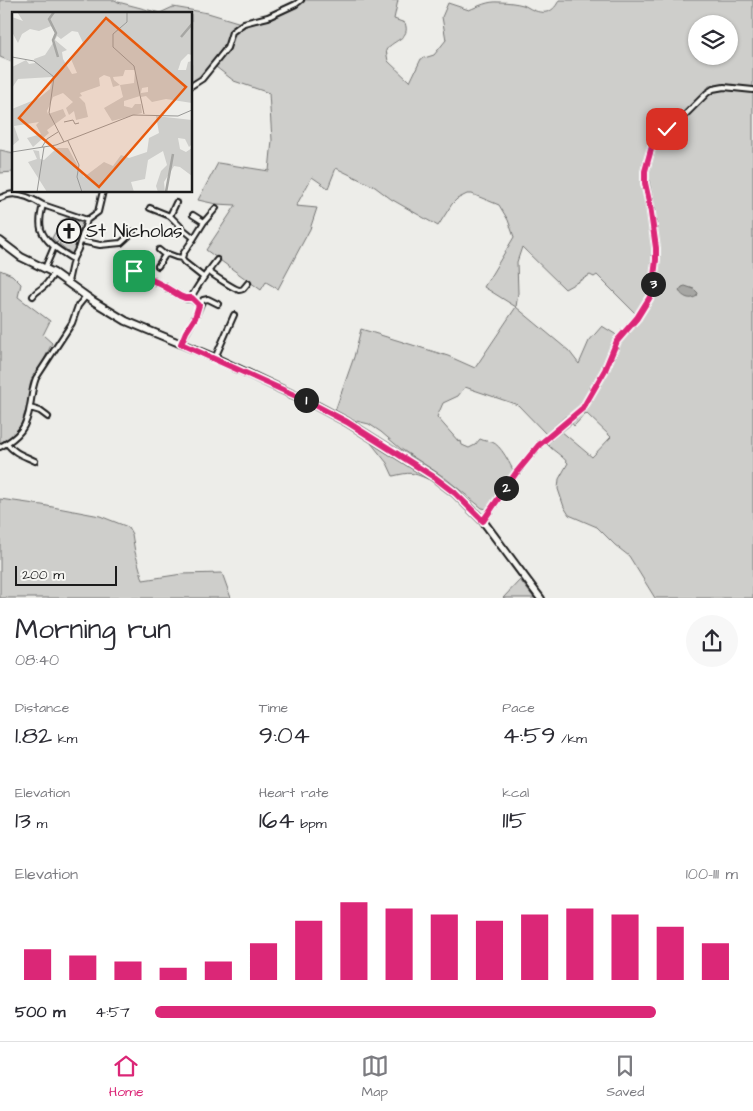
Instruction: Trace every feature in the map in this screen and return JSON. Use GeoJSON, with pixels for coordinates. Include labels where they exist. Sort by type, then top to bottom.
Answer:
{"type":"FeatureCollection","features":[{"type":"Feature","properties":{"kind":"main road"},"geometry":{"type":"LineString","coordinates":[[0,242],[21,257],[54,273],[86,296],[132,324],[215,358],[311,403],[354,426],[434,477],[460,497],[483,521],[541,598]]}},
{"type":"Feature","properties":{"kind":"street"},"geometry":{"type":"LineString","coordinates":[[192,85],[202,79],[227,48],[232,32],[244,23],[268,17],[301,0]]}},
{"type":"Feature","properties":{"kind":"street"},"geometry":{"type":"LineString","coordinates":[[483,521],[516,473],[539,445],[583,408],[605,370],[617,341],[637,318],[650,297],[656,248],[645,179],[652,146],[662,133],[683,117],[707,92],[724,87],[753,90]]}},
{"type":"Feature","properties":{"kind":"street"},"geometry":{"type":"LineString","coordinates":[[68,282],[73,259],[87,220],[98,212],[103,192]]}},
{"type":"Feature","properties":{"kind":"street"},"geometry":{"type":"LineString","coordinates":[[0,198],[7,195],[20,195],[87,220]]}},
{"type":"Feature","properties":{"kind":"street"},"geometry":{"type":"LineString","coordinates":[[170,216],[176,203]]}},
{"type":"Feature","properties":{"kind":"street"},"geometry":{"type":"LineString","coordinates":[[43,205],[40,218],[41,230],[54,247],[73,259]]}},
{"type":"Feature","properties":{"kind":"street"},"geometry":{"type":"LineString","coordinates":[[150,208],[170,216],[183,230],[194,238]]}},
{"type":"Feature","properties":{"kind":"street"},"geometry":{"type":"LineString","coordinates":[[182,258],[204,222],[216,208]]}},
{"type":"Feature","properties":{"kind":"street"},"geometry":{"type":"LineString","coordinates":[[193,215],[204,222]]}},
{"type":"Feature","properties":{"kind":"street"},"geometry":{"type":"LineString","coordinates":[[81,241],[100,246],[121,243],[133,232]]}},
{"type":"Feature","properties":{"kind":"street"},"geometry":{"type":"LineString","coordinates":[[45,268],[54,247]]}},
{"type":"Feature","properties":{"kind":"street"},"geometry":{"type":"LineString","coordinates":[[159,250],[165,255],[170,254],[182,258],[184,262],[202,277]]}},
{"type":"Feature","properties":{"kind":"street"},"geometry":{"type":"LineString","coordinates":[[158,266],[165,255]]}},
{"type":"Feature","properties":{"kind":"street"},"geometry":{"type":"LineString","coordinates":[[192,298],[202,277],[217,260]]}},
{"type":"Feature","properties":{"kind":"street"},"geometry":{"type":"LineString","coordinates":[[134,271],[180,296],[192,298],[199,305]]}},
{"type":"Feature","properties":{"kind":"street"},"geometry":{"type":"LineString","coordinates":[[208,271],[238,290],[243,289],[248,283]]}},
{"type":"Feature","properties":{"kind":"street"},"geometry":{"type":"LineString","coordinates":[[33,296],[43,288],[54,273]]}},
{"type":"Feature","properties":{"kind":"street"},"geometry":{"type":"LineString","coordinates":[[0,447],[20,433],[30,408],[32,387],[36,378],[72,323],[78,306],[86,296]]}},
{"type":"Feature","properties":{"kind":"street"},"geometry":{"type":"LineString","coordinates":[[181,344],[195,318],[199,305],[207,299],[218,304]]}},
{"type":"Feature","properties":{"kind":"street"},"geometry":{"type":"LineString","coordinates":[[215,358],[234,315]]}},
{"type":"Feature","properties":{"kind":"street"},"geometry":{"type":"LineString","coordinates":[[30,408],[40,411],[48,417]]}},
{"type":"Feature","properties":{"kind":"street"},"geometry":{"type":"LineString","coordinates":[[6,443],[14,451],[35,461]]}},
{"type":"Feature","properties":{"kind":"shaded area"},"geometry":{"type":"Polygon","coordinates":[[[0,0],[115,0],[156,12],[12,12],[12,62],[0,57],[0,0]]]}},
{"type":"Feature","properties":{"kind":"shaded area"},"geometry":{"type":"Polygon","coordinates":[[[305,0],[398,0],[394,19],[405,23],[406,32],[404,36],[386,50],[388,61],[410,82],[421,59],[434,55],[446,40],[442,17],[448,3],[469,10],[491,2],[508,2],[545,12],[552,10],[559,0],[753,0],[753,88],[709,86],[685,113],[660,132],[652,143],[642,180],[655,257],[648,298],[652,300],[658,259],[648,187],[648,166],[653,150],[662,135],[714,90],[753,92],[753,598],[655,598],[629,556],[597,527],[569,515],[558,489],[559,479],[568,463],[547,444],[561,431],[592,457],[611,437],[586,413],[574,426],[566,416],[546,434],[518,405],[465,387],[458,396],[443,403],[437,417],[459,442],[461,441],[462,445],[469,448],[480,439],[492,442],[502,451],[514,472],[487,509],[482,508],[444,477],[401,449],[369,424],[352,420],[335,411],[354,357],[361,329],[448,356],[475,368],[516,307],[484,287],[514,237],[508,220],[499,205],[472,194],[467,194],[457,199],[438,226],[391,199],[375,187],[336,168],[328,188],[312,177],[296,206],[317,208],[310,229],[278,289],[266,282],[261,290],[206,250],[236,205],[216,204],[198,200],[218,163],[269,171],[272,140],[269,93],[234,81],[216,67],[229,46],[224,46],[201,77],[192,82],[192,12],[162,12],[173,7],[208,13],[241,23],[263,19],[270,20],[305,0]],[[522,247],[517,262],[518,293],[516,307],[569,351],[579,364],[589,341],[602,326],[618,337],[637,315],[597,275],[594,277],[590,275],[565,289],[522,247]]]}},
{"type":"Feature","properties":{"kind":"shaded area"},"geometry":{"type":"Polygon","coordinates":[[[0,150],[12,153],[12,172],[0,173],[0,150]]]}},
{"type":"Feature","properties":{"kind":"shaded area"},"geometry":{"type":"Polygon","coordinates":[[[67,218],[85,224],[72,254],[59,244],[67,232],[73,236],[77,231],[74,227],[66,222],[64,225],[67,230],[57,243],[52,238],[62,220],[67,218]]]}},
{"type":"Feature","properties":{"kind":"shaded area"},"geometry":{"type":"Polygon","coordinates":[[[0,270],[12,275],[21,284],[18,297],[50,321],[43,335],[52,343],[31,387],[28,412],[25,412],[17,431],[0,443],[0,270]]]}},
{"type":"Feature","properties":{"kind":"shaded area"},"geometry":{"type":"Polygon","coordinates":[[[685,286],[694,289],[698,293],[697,296],[687,298],[683,295],[679,291],[685,286]]]}},
{"type":"Feature","properties":{"kind":"shaded area"},"geometry":{"type":"Polygon","coordinates":[[[371,443],[428,479],[411,473],[393,476],[387,463],[371,443]]]}},
{"type":"Feature","properties":{"kind":"shaded area"},"geometry":{"type":"Polygon","coordinates":[[[0,499],[100,516],[128,527],[132,534],[143,580],[182,574],[222,573],[231,598],[0,598],[0,499]]]}},
{"type":"Feature","properties":{"kind":"shaded area"},"geometry":{"type":"Polygon","coordinates":[[[520,580],[534,598],[503,598],[520,580]]]}},
{"type":"Feature","properties":{"kind":"place","name":"St Nicholas"},"geometry":{"type":"Point","coordinates":[69,231]}},
{"type":"Feature","properties":{"kind":"route"},"geometry":{"type":"LineString","coordinates":[[134,271],[180,296],[192,298],[199,305],[195,318],[181,344],[305,400],[347,422],[434,477],[455,493],[483,521],[516,473],[539,445],[583,408],[605,370],[617,341],[637,318],[650,297],[656,248],[645,183],[645,171],[652,146],[667,129]]}}]}
